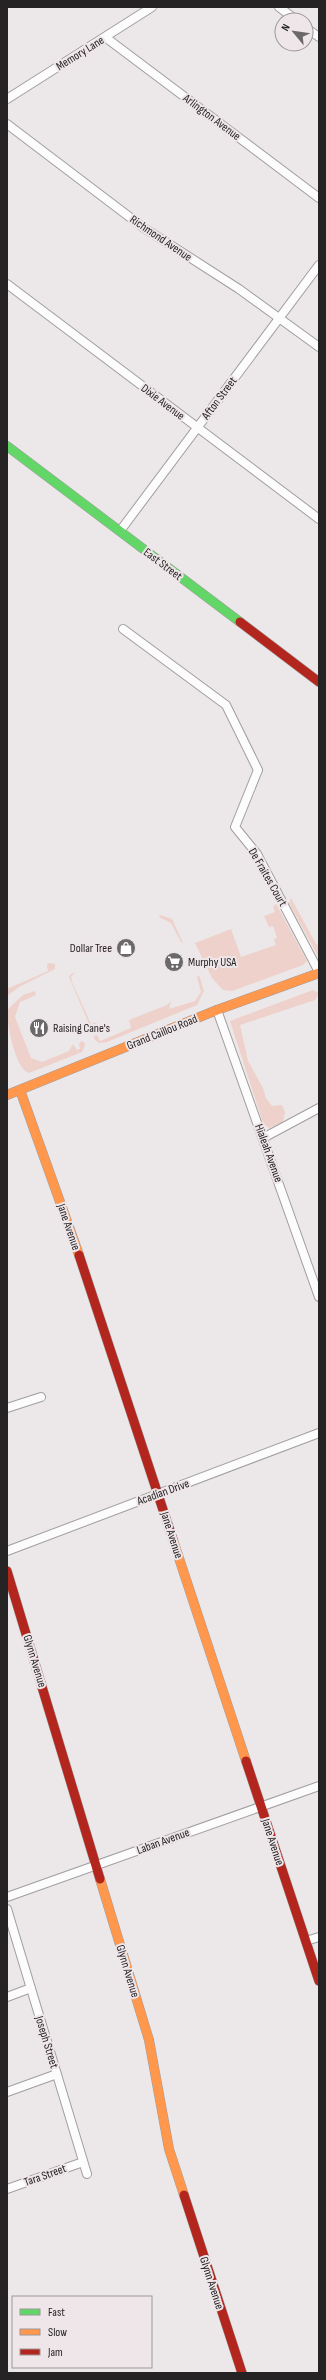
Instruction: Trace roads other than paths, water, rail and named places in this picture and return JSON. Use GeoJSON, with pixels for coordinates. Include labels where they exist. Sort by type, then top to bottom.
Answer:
{"type":"FeatureCollection","features":[{"type":"Feature","properties":{"kind":"street","name":"Memory Lane"},"geometry":{"type":"LineString","coordinates":[[7,99],[152,7]]}},
{"type":"Feature","properties":{"kind":"street","name":"Arlington Avenue"},"geometry":{"type":"LineString","coordinates":[[105,37],[319,198]]}},
{"type":"Feature","properties":{"kind":"street","name":"Richmond Avenue"},"geometry":{"type":"LineString","coordinates":[[7,124],[144,228],[280,318],[319,348]]}},
{"type":"Feature","properties":{"kind":"street","name":"Afton Street"},"geometry":{"type":"LineString","coordinates":[[120,531],[319,266]]}},
{"type":"Feature","properties":{"kind":"street","name":"Dixie Avenue"},"geometry":{"type":"LineString","coordinates":[[7,284],[319,519]]}},
{"type":"Feature","properties":{"kind":"street","name":"East Street"},"geometry":{"type":"LineString","coordinates":[[7,446],[319,682]]}},
{"type":"Feature","properties":{"kind":"street","name":"De Fraites Court"},"geometry":{"type":"LineString","coordinates":[[122,629],[226,705],[258,770],[235,827],[257,854],[319,972]]}},
{"type":"Feature","properties":{"kind":"street","name":"Grand Caillou Road"},"geometry":{"type":"LineString","coordinates":[[7,1095],[217,1010],[319,972]]}},
{"type":"Feature","properties":{"kind":"street","name":"Hialeah Avenue"},"geometry":{"type":"LineString","coordinates":[[217,1010],[319,1296]]}},
{"type":"Feature","properties":{"kind":"street","name":"Jane Avenue"},"geometry":{"type":"LineString","coordinates":[[20,1090],[74,1238],[319,1981]]}},
{"type":"Feature","properties":{"kind":"street"},"geometry":{"type":"LineString","coordinates":[[263,1138],[319,1108]]}},
{"type":"Feature","properties":{"kind":"street"},"geometry":{"type":"LineString","coordinates":[[7,1408],[41,1397]]}},
{"type":"Feature","properties":{"kind":"street","name":"Acadian Drive"},"geometry":{"type":"LineString","coordinates":[[7,1550],[319,1433]]}},
{"type":"Feature","properties":{"kind":"street","name":"Glynn Avenue"},"geometry":{"type":"LineString","coordinates":[[7,1571],[149,2040],[156,2069],[169,2149],[242,2373]]}},
{"type":"Feature","properties":{"kind":"street","name":"Laban Avenue"},"geometry":{"type":"LineString","coordinates":[[7,1898],[319,1786]]}},
{"type":"Feature","properties":{"kind":"street","name":"Joseph Street"},"geometry":{"type":"LineString","coordinates":[[7,1909],[87,2174]]}},
{"type":"Feature","properties":{"kind":"street"},"geometry":{"type":"LineString","coordinates":[[306,1941],[319,1937]]}},
{"type":"Feature","properties":{"kind":"street"},"geometry":{"type":"LineString","coordinates":[[7,1997],[31,1988]]}},
{"type":"Feature","properties":{"kind":"street"},"geometry":{"type":"LineString","coordinates":[[7,2092],[57,2074]]}},
{"type":"Feature","properties":{"kind":"street","name":"Tara Street"},"geometry":{"type":"LineString","coordinates":[[7,2189],[83,2162]]}},
{"type":"Feature","properties":{"kind":"place","name":"Dollar Tree"},"geometry":{"type":"Point","coordinates":[126,948]}},
{"type":"Feature","properties":{"kind":"place","name":"Murphy USA"},"geometry":{"type":"Point","coordinates":[174,962]}},
{"type":"Feature","properties":{"kind":"place","name":"Raising Cane's"},"geometry":{"type":"Point","coordinates":[39,1028]}}]}
